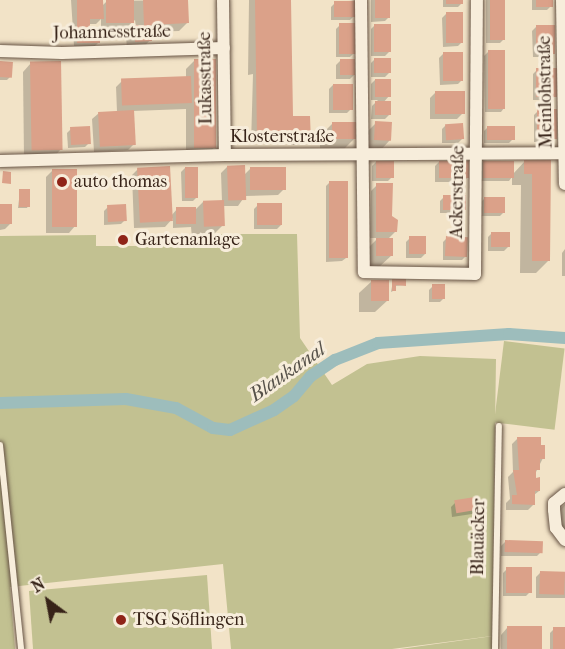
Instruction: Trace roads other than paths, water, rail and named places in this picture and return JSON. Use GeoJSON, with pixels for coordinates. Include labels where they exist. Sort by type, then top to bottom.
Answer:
{"type":"FeatureCollection","features":[{"type":"Feature","properties":{"kind":"street","name":"Lukasstraße"},"geometry":{"type":"LineString","coordinates":[[223,0],[225,155]]}},
{"type":"Feature","properties":{"kind":"street"},"geometry":{"type":"LineString","coordinates":[[362,0],[363,155]]}},
{"type":"Feature","properties":{"kind":"street","name":"Ackerstraße"},"geometry":{"type":"LineString","coordinates":[[363,155],[364,272],[475,274],[477,0]]}},
{"type":"Feature","properties":{"kind":"street","name":"Meinlohstraße"},"geometry":{"type":"LineString","coordinates":[[562,0],[565,184]]}},
{"type":"Feature","properties":{"kind":"street","name":"Johannesstraße"},"geometry":{"type":"LineString","coordinates":[[0,51],[62,53],[224,48]]}},
{"type":"Feature","properties":{"kind":"street","name":"Klosterstraße"},"geometry":{"type":"LineString","coordinates":[[0,161],[225,155],[476,156],[565,153]]}},
{"type":"Feature","properties":{"kind":"street"},"geometry":{"type":"LineString","coordinates":[[565,494],[554,503],[556,528],[565,540]]}},
{"type":"Feature","properties":{"kind":"lane","name":"Blauäcker"},"geometry":{"type":"LineString","coordinates":[[495,649],[499,426]]}},
{"type":"Feature","properties":{"kind":"lane"},"geometry":{"type":"LineString","coordinates":[[0,446],[21,649]]}},
{"type":"Feature","properties":{"kind":"waterway","name":"Blaukanal"},"geometry":{"type":"LineString","coordinates":[[0,403],[126,399],[176,408],[213,428],[230,430],[274,410],[294,396],[311,376],[335,360],[378,343],[509,334],[565,338]]}},
{"type":"Feature","properties":{"kind":"place","name":"auto thomas"},"geometry":{"type":"Point","coordinates":[62,182]}},
{"type":"Feature","properties":{"kind":"place","name":"Gartenanlage"},"geometry":{"type":"Point","coordinates":[123,240]}},
{"type":"Feature","properties":{"kind":"place","name":"TSG Söflingen"},"geometry":{"type":"Point","coordinates":[121,620]}}]}
